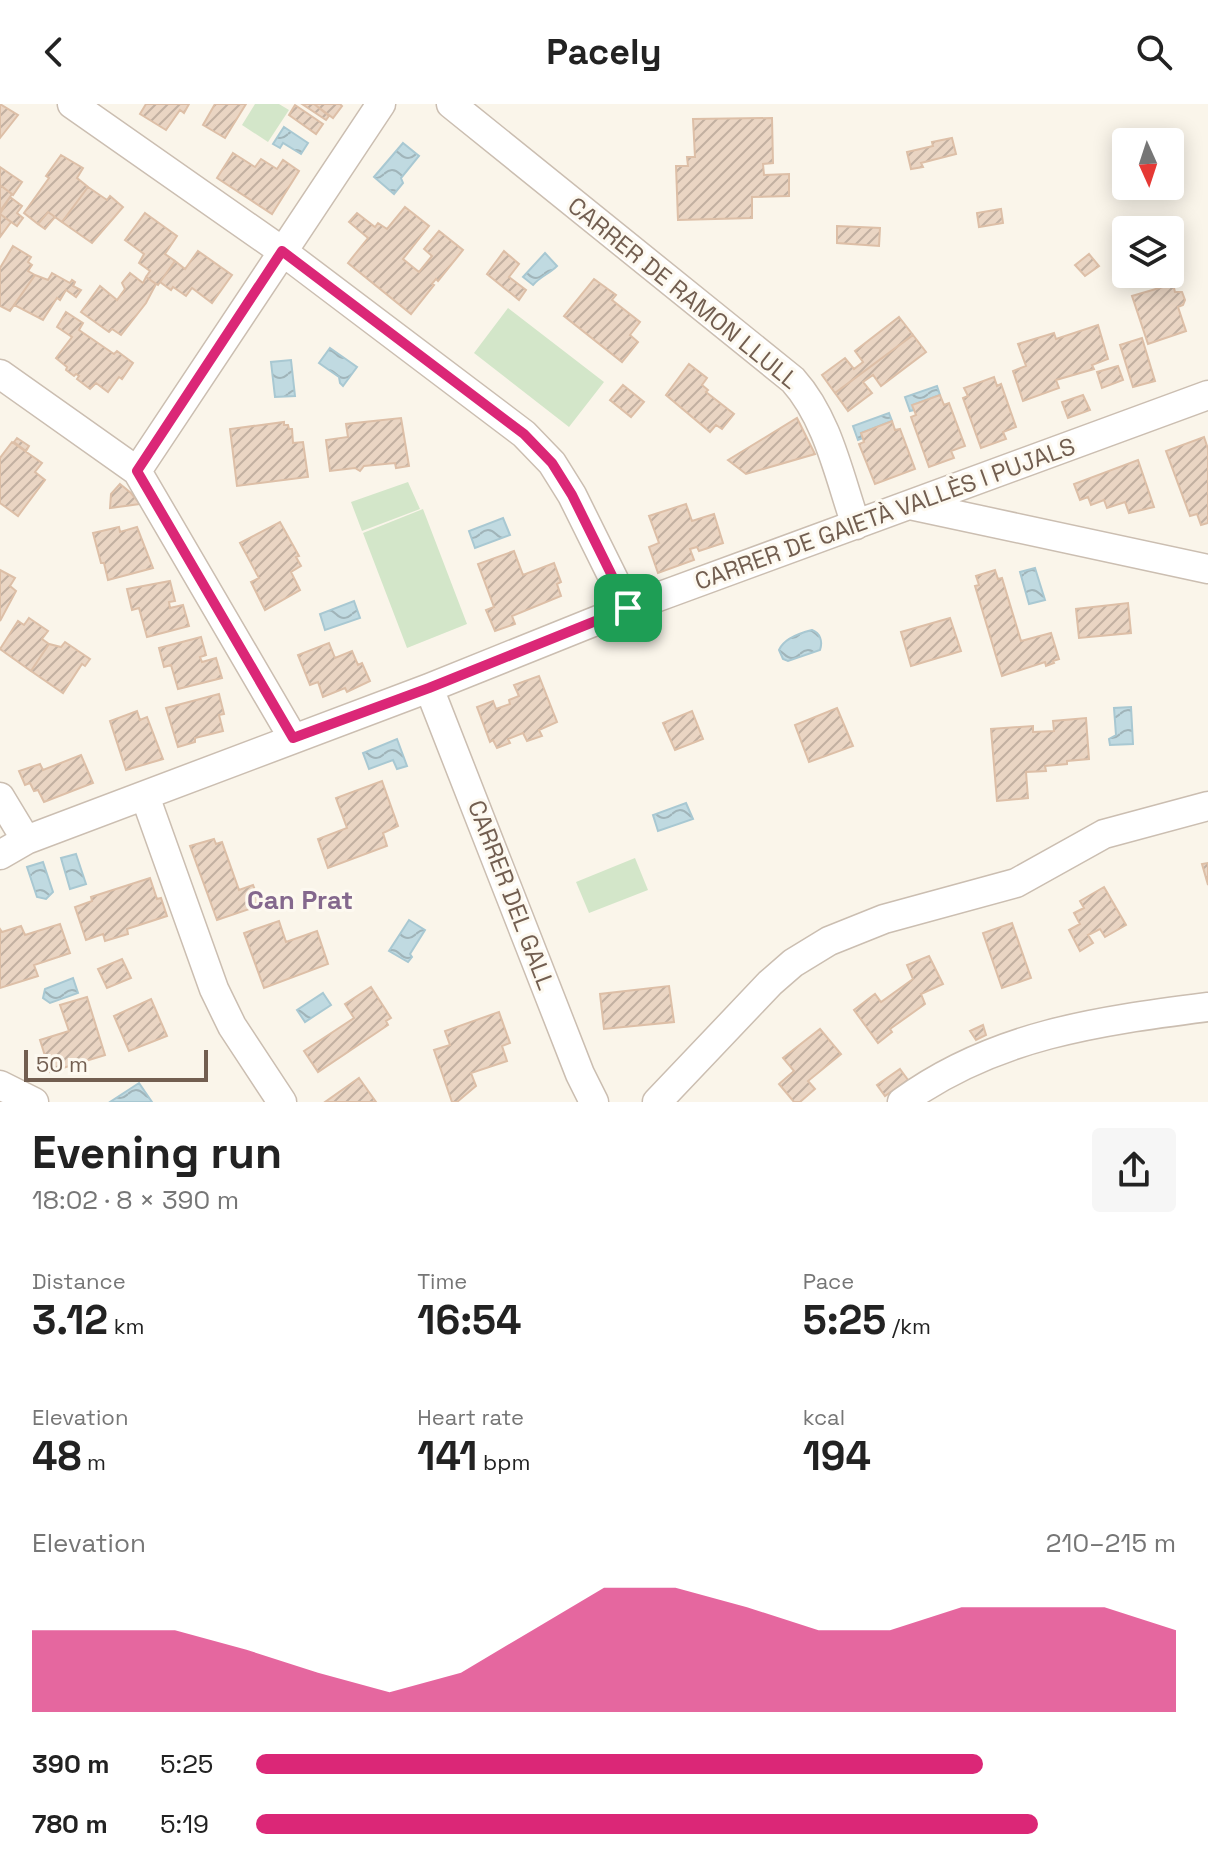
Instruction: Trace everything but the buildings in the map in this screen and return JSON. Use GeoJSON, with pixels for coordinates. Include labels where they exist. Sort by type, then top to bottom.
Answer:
{"type":"FeatureCollection","features":[{"type":"Feature","properties":{"kind":"street"},"geometry":{"type":"LineString","coordinates":[[72,104],[282,251],[524,434],[552,463],[572,495],[628,608]]}},
{"type":"Feature","properties":{"kind":"street"},"geometry":{"type":"LineString","coordinates":[[137,471],[381,104]]}},
{"type":"Feature","properties":{"kind":"street","name":"CARRER DE RAMON LLULL"},"geometry":{"type":"LineString","coordinates":[[451,104],[793,380],[808,397],[820,422],[856,525]]}},
{"type":"Feature","properties":{"kind":"street"},"geometry":{"type":"LineString","coordinates":[[0,374],[137,471],[293,738]]}},
{"type":"Feature","properties":{"kind":"street","name":"CARRER DE GAIETÀ VALLÈS I PUJALS"},"geometry":{"type":"LineString","coordinates":[[0,855],[26,840],[429,688],[628,608],[1208,395]]}},
{"type":"Feature","properties":{"kind":"street"},"geometry":{"type":"LineString","coordinates":[[909,505],[1208,569]]}},
{"type":"Feature","properties":{"kind":"street","name":"CARRER DEL GALL"},"geometry":{"type":"LineString","coordinates":[[429,688],[580,1074],[594,1102]]}},
{"type":"Feature","properties":{"kind":"street"},"geometry":{"type":"LineString","coordinates":[[145,796],[214,989],[232,1026],[282,1102]]}},
{"type":"Feature","properties":{"kind":"street"},"geometry":{"type":"LineString","coordinates":[[0,797],[26,840]]}},
{"type":"Feature","properties":{"kind":"street"},"geometry":{"type":"LineString","coordinates":[[657,1102],[770,983],[793,963],[829,941],[884,919],[1016,883],[1104,834],[1208,806]]}},
{"type":"Feature","properties":{"kind":"street"},"geometry":{"type":"LineString","coordinates":[[902,1102],[930,1081],[969,1061],[1045,1034],[1138,1015],[1208,1007]]}},
{"type":"Feature","properties":{"kind":"street"},"geometry":{"type":"LineString","coordinates":[[0,1085],[34,1102]]}},
{"type":"Feature","properties":{"kind":"green space"},"geometry":{"type":"Polygon","coordinates":[[[255,104],[279,104],[289,110],[268,142],[242,125],[255,104]]]}},
{"type":"Feature","properties":{"kind":"green space"},"geometry":{"type":"Polygon","coordinates":[[[508,308],[604,382],[569,427],[474,353],[508,308]]]}},
{"type":"Feature","properties":{"kind":"green space"},"geometry":{"type":"Polygon","coordinates":[[[408,482],[420,509],[362,531],[351,502],[408,482]]]}},
{"type":"Feature","properties":{"kind":"green space"},"geometry":{"type":"Polygon","coordinates":[[[423,509],[467,624],[407,648],[363,533],[423,509]]]}},
{"type":"Feature","properties":{"kind":"green space"},"geometry":{"type":"Polygon","coordinates":[[[635,858],[648,890],[589,913],[576,882],[635,858]]]}},
{"type":"Feature","properties":{"kind":"water"},"geometry":{"type":"Polygon","coordinates":[[[284,127],[308,143],[301,154],[283,143],[280,148],[273,144],[284,127]]]}},
{"type":"Feature","properties":{"kind":"water"},"geometry":{"type":"Polygon","coordinates":[[[403,143],[419,156],[401,178],[403,183],[394,194],[374,177],[403,143]]]}},
{"type":"Feature","properties":{"kind":"water"},"geometry":{"type":"Polygon","coordinates":[[[545,253],[557,266],[533,285],[523,277],[545,253]]]}},
{"type":"Feature","properties":{"kind":"water"},"geometry":{"type":"Polygon","coordinates":[[[330,348],[357,367],[343,386],[339,377],[319,363],[330,348]]]}},
{"type":"Feature","properties":{"kind":"water"},"geometry":{"type":"Polygon","coordinates":[[[291,360],[295,396],[275,397],[271,362],[291,360]]]}},
{"type":"Feature","properties":{"kind":"water"},"geometry":{"type":"Polygon","coordinates":[[[937,386],[940,395],[913,405],[914,410],[910,411],[905,397],[937,386]]]}},
{"type":"Feature","properties":{"kind":"water"},"geometry":{"type":"Polygon","coordinates":[[[889,413],[892,421],[861,433],[863,438],[858,440],[853,426],[889,413]]]}},
{"type":"Feature","properties":{"kind":"water"},"geometry":{"type":"Polygon","coordinates":[[[503,518],[510,535],[475,548],[469,531],[503,518]]]}},
{"type":"Feature","properties":{"kind":"water"},"geometry":{"type":"Polygon","coordinates":[[[1035,568],[1045,600],[1029,604],[1020,572],[1035,568]]]}},
{"type":"Feature","properties":{"kind":"water"},"geometry":{"type":"Polygon","coordinates":[[[354,601],[360,618],[325,630],[320,614],[354,601]]]}},
{"type":"Feature","properties":{"kind":"water"},"geometry":{"type":"Polygon","coordinates":[[[812,630],[820,638],[820,650],[788,661],[783,659],[779,650],[788,639],[812,630]]]}},
{"type":"Feature","properties":{"kind":"water"},"geometry":{"type":"Polygon","coordinates":[[[1131,707],[1133,744],[1110,745],[1109,739],[1116,735],[1114,708],[1131,707]]]}},
{"type":"Feature","properties":{"kind":"water"},"geometry":{"type":"Polygon","coordinates":[[[397,739],[407,766],[397,769],[393,760],[369,769],[363,753],[397,739]]]}},
{"type":"Feature","properties":{"kind":"water"},"geometry":{"type":"Polygon","coordinates":[[[686,803],[693,819],[658,831],[653,815],[686,803]]]}},
{"type":"Feature","properties":{"kind":"water"},"geometry":{"type":"Polygon","coordinates":[[[76,854],[86,884],[70,889],[61,858],[76,854]]]}},
{"type":"Feature","properties":{"kind":"water"},"geometry":{"type":"Polygon","coordinates":[[[43,862],[53,892],[46,899],[37,897],[27,867],[43,862]]]}},
{"type":"Feature","properties":{"kind":"water"},"geometry":{"type":"Polygon","coordinates":[[[409,920],[425,930],[408,962],[389,951],[409,920]]]}},
{"type":"Feature","properties":{"kind":"water"},"geometry":{"type":"Polygon","coordinates":[[[73,978],[78,993],[50,1003],[43,998],[45,989],[73,978]]]}},
{"type":"Feature","properties":{"kind":"water"},"geometry":{"type":"Polygon","coordinates":[[[323,993],[331,1005],[305,1022],[297,1010],[323,993]]]}},
{"type":"Feature","properties":{"kind":"water"},"geometry":{"type":"Polygon","coordinates":[[[139,1083],[152,1102],[110,1102],[139,1083]]]}},
{"type":"Feature","properties":{"kind":"district","name":"Can Prat"},"geometry":{"type":"Point","coordinates":[300,900]}},
{"type":"Feature","properties":{"kind":"route"},"geometry":{"type":"LineString","coordinates":[[282,251],[524,434],[552,463],[572,495],[628,608],[429,688],[293,738],[137,471],[282,251]]}}]}
